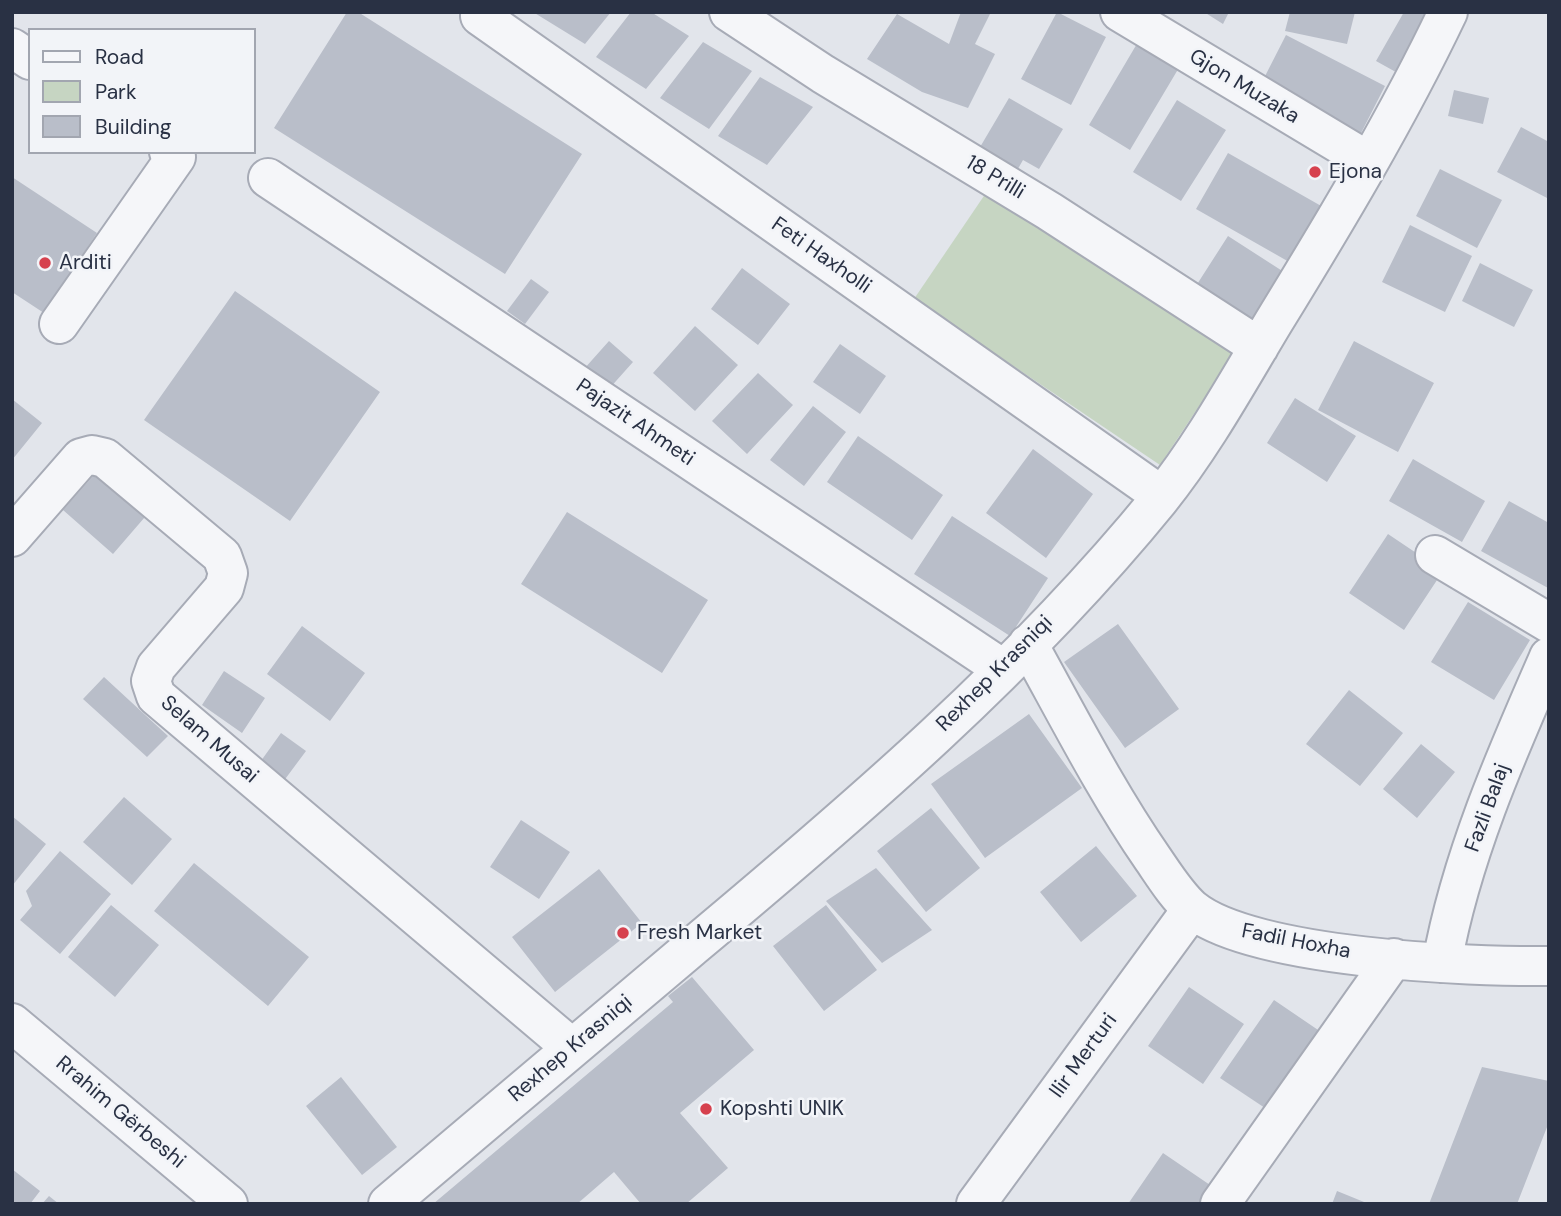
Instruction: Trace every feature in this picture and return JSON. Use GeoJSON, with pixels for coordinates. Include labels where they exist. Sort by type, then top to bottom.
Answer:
{"type":"FeatureCollection","features":[{"type":"Feature","properties":{"kind":"street","name":"18 Prilli"},"geometry":{"type":"LineString","coordinates":[[729,12],[823,74],[1049,211],[1259,347]]}},
{"type":"Feature","properties":{"kind":"street","name":"Gjon Muzaka"},"geometry":{"type":"LineString","coordinates":[[1120,12],[1368,161]]}},
{"type":"Feature","properties":{"kind":"street","name":"Rexhep Krasniqi"},"geometry":{"type":"LineString","coordinates":[[388,1204],[793,863],[904,764],[1015,656],[1114,552],[1161,496],[1211,425],[1368,161],[1448,12]]}},
{"type":"Feature","properties":{"kind":"street","name":"Feti Haxholli"},"geometry":{"type":"LineString","coordinates":[[480,16],[1161,496]]}},
{"type":"Feature","properties":{"kind":"street"},"geometry":{"type":"LineString","coordinates":[[12,48],[28,59]]}},
{"type":"Feature","properties":{"kind":"street"},"geometry":{"type":"LineString","coordinates":[[59,324],[176,157],[172,154]]}},
{"type":"Feature","properties":{"kind":"street","name":"Pajazit Ahmeti"},"geometry":{"type":"LineString","coordinates":[[268,178],[1015,656]]}},
{"type":"Feature","properties":{"kind":"street","name":"Selam Musai"},"geometry":{"type":"LineString","coordinates":[[12,537],[81,458],[92,455],[104,458],[222,556],[228,573],[224,588],[156,667],[151,681],[156,696],[572,1048]]}},
{"type":"Feature","properties":{"kind":"street"},"geometry":{"type":"LineString","coordinates":[[1435,555],[1549,623]]}},
{"type":"Feature","properties":{"kind":"street","name":"Fadil Hoxha"},"geometry":{"type":"LineString","coordinates":[[1015,656],[1168,879],[1192,909],[1226,927],[1318,950],[1498,967],[1549,966]]}},
{"type":"Feature","properties":{"kind":"street","name":"Fazli Balaj"},"geometry":{"type":"LineString","coordinates":[[1443,963],[1450,922],[1461,883],[1516,732],[1549,657]]}},
{"type":"Feature","properties":{"kind":"street","name":"Ilir Merturi"},"geometry":{"type":"LineString","coordinates":[[976,1204],[1192,909]]}},
{"type":"Feature","properties":{"kind":"street"},"geometry":{"type":"LineString","coordinates":[[1220,1204],[1394,958]]}},
{"type":"Feature","properties":{"kind":"street","name":"Rrahim Gërbeshi"},"geometry":{"type":"LineString","coordinates":[[12,1023],[228,1204]]}},
{"type":"Feature","properties":{"kind":"green space"},"geometry":{"type":"Polygon","coordinates":[[[990,187],[1235,352],[1160,465],[914,299],[990,187]]]}},
{"type":"Feature","properties":{"kind":"building"},"geometry":{"type":"Polygon","coordinates":[[[347,12],[358,12],[582,154],[505,274],[274,128],[347,12]]]}},
{"type":"Feature","properties":{"kind":"building"},"geometry":{"type":"Polygon","coordinates":[[[533,12],[611,12],[585,44],[533,12]]]}},
{"type":"Feature","properties":{"kind":"building"},"geometry":{"type":"Polygon","coordinates":[[[631,12],[651,12],[689,36],[646,89],[596,57],[631,12]]]}},
{"type":"Feature","properties":{"kind":"building"},"geometry":{"type":"Polygon","coordinates":[[[961,12],[991,12],[975,44],[995,54],[968,108],[922,92],[867,59],[897,14],[949,44],[961,12]]]}},
{"type":"Feature","properties":{"kind":"building"},"geometry":{"type":"Polygon","coordinates":[[[1057,12],[1106,37],[1071,105],[1021,79],[1057,12]]]}},
{"type":"Feature","properties":{"kind":"building"},"geometry":{"type":"Polygon","coordinates":[[[1204,12],[1229,12],[1223,24],[1204,12]]]}},
{"type":"Feature","properties":{"kind":"building"},"geometry":{"type":"Polygon","coordinates":[[[1290,12],[1355,12],[1347,44],[1285,31],[1290,12]]]}},
{"type":"Feature","properties":{"kind":"building"},"geometry":{"type":"Polygon","coordinates":[[[1404,12],[1439,12],[1403,76],[1376,61],[1404,12]]]}},
{"type":"Feature","properties":{"kind":"building"},"geometry":{"type":"Polygon","coordinates":[[[1286,35],[1385,86],[1360,135],[1261,84],[1286,35]]]}},
{"type":"Feature","properties":{"kind":"building"},"geometry":{"type":"Polygon","coordinates":[[[703,42],[752,71],[709,129],[660,98],[703,42]]]}},
{"type":"Feature","properties":{"kind":"building"},"geometry":{"type":"Polygon","coordinates":[[[1138,42],[1180,66],[1130,150],[1089,125],[1138,42]]]}},
{"type":"Feature","properties":{"kind":"building"},"geometry":{"type":"Polygon","coordinates":[[[760,77],[813,107],[767,165],[718,136],[760,77]]]}},
{"type":"Feature","properties":{"kind":"building"},"geometry":{"type":"Polygon","coordinates":[[[1454,90],[1489,98],[1483,124],[1448,116],[1454,90]]]}},
{"type":"Feature","properties":{"kind":"building"},"geometry":{"type":"Polygon","coordinates":[[[1009,98],[1063,129],[1039,169],[1023,160],[1011,181],[973,159],[1009,98]]]}},
{"type":"Feature","properties":{"kind":"building"},"geometry":{"type":"Polygon","coordinates":[[[1177,100],[1226,130],[1181,201],[1133,172],[1177,100]]]}},
{"type":"Feature","properties":{"kind":"building"},"geometry":{"type":"Polygon","coordinates":[[[1521,127],[1549,142],[1549,199],[1497,172],[1521,127]]]}},
{"type":"Feature","properties":{"kind":"building"},"geometry":{"type":"Polygon","coordinates":[[[1228,153],[1330,211],[1298,267],[1196,209],[1228,153]]]}},
{"type":"Feature","properties":{"kind":"building"},"geometry":{"type":"Polygon","coordinates":[[[1440,169],[1502,200],[1477,248],[1416,216],[1440,169]]]}},
{"type":"Feature","properties":{"kind":"building","name":"Arditi"},"geometry":{"type":"Polygon","coordinates":[[[12,177],[97,233],[44,313],[12,292],[12,177]]]}},
{"type":"Feature","properties":{"kind":"building"},"geometry":{"type":"Polygon","coordinates":[[[1410,225],[1472,256],[1445,312],[1382,282],[1410,225]]]}},
{"type":"Feature","properties":{"kind":"building"},"geometry":{"type":"Polygon","coordinates":[[[1228,236],[1287,274],[1253,328],[1194,289],[1228,236]]]}},
{"type":"Feature","properties":{"kind":"building"},"geometry":{"type":"Polygon","coordinates":[[[1480,263],[1533,290],[1514,327],[1462,301],[1480,263]]]}},
{"type":"Feature","properties":{"kind":"building"},"geometry":{"type":"Polygon","coordinates":[[[742,268],[790,304],[758,345],[711,309],[742,268]]]}},
{"type":"Feature","properties":{"kind":"building"},"geometry":{"type":"Polygon","coordinates":[[[531,279],[549,292],[525,324],[507,311],[531,279]]]}},
{"type":"Feature","properties":{"kind":"building"},"geometry":{"type":"Polygon","coordinates":[[[235,291],[380,392],[290,521],[144,420],[235,291]]]}},
{"type":"Feature","properties":{"kind":"building"},"geometry":{"type":"Polygon","coordinates":[[[695,326],[738,365],[695,411],[653,373],[695,326]]]}},
{"type":"Feature","properties":{"kind":"building"},"geometry":{"type":"Polygon","coordinates":[[[609,341],[633,362],[608,390],[584,369],[609,341]]]}},
{"type":"Feature","properties":{"kind":"building"},"geometry":{"type":"Polygon","coordinates":[[[1354,341],[1434,383],[1398,452],[1318,410],[1354,341]]]}},
{"type":"Feature","properties":{"kind":"building"},"geometry":{"type":"Polygon","coordinates":[[[840,344],[886,376],[860,414],[813,382],[840,344]]]}},
{"type":"Feature","properties":{"kind":"building"},"geometry":{"type":"Polygon","coordinates":[[[758,373],[793,405],[747,454],[712,421],[758,373]]]}},
{"type":"Feature","properties":{"kind":"building"},"geometry":{"type":"Polygon","coordinates":[[[1295,398],[1356,436],[1327,482],[1267,443],[1295,398]]]}},
{"type":"Feature","properties":{"kind":"building"},"geometry":{"type":"Polygon","coordinates":[[[12,399],[42,423],[12,460],[12,399]]]}},
{"type":"Feature","properties":{"kind":"building"},"geometry":{"type":"Polygon","coordinates":[[[813,406],[846,432],[804,486],[770,460],[813,406]]]}},
{"type":"Feature","properties":{"kind":"building"},"geometry":{"type":"Polygon","coordinates":[[[858,436],[943,495],[912,540],[827,482],[858,436]]]}},
{"type":"Feature","properties":{"kind":"building"},"geometry":{"type":"Polygon","coordinates":[[[1033,449],[1093,494],[1046,558],[986,513],[1033,449]]]}},
{"type":"Feature","properties":{"kind":"building"},"geometry":{"type":"Polygon","coordinates":[[[1413,459],[1485,501],[1462,542],[1389,501],[1413,459]]]}},
{"type":"Feature","properties":{"kind":"building"},"geometry":{"type":"Polygon","coordinates":[[[101,467],[151,510],[113,554],[63,510],[101,467]]]}},
{"type":"Feature","properties":{"kind":"building"},"geometry":{"type":"Polygon","coordinates":[[[1509,501],[1549,523],[1548,588],[1481,551],[1509,501]]]}},
{"type":"Feature","properties":{"kind":"building"},"geometry":{"type":"Polygon","coordinates":[[[567,512],[708,600],[662,673],[521,584],[567,512]]]}},
{"type":"Feature","properties":{"kind":"building"},"geometry":{"type":"Polygon","coordinates":[[[952,516],[1048,578],[1010,636],[914,574],[952,516]]]}},
{"type":"Feature","properties":{"kind":"building"},"geometry":{"type":"Polygon","coordinates":[[[1388,534],[1443,571],[1404,630],[1349,593],[1388,534]]]}},
{"type":"Feature","properties":{"kind":"building"},"geometry":{"type":"Polygon","coordinates":[[[1468,602],[1530,640],[1494,700],[1431,662],[1468,602]]]}},
{"type":"Feature","properties":{"kind":"building"},"geometry":{"type":"Polygon","coordinates":[[[1118,624],[1179,709],[1125,748],[1064,662],[1118,624]]]}},
{"type":"Feature","properties":{"kind":"building"},"geometry":{"type":"Polygon","coordinates":[[[302,626],[365,673],[330,721],[267,674],[302,626]]]}},
{"type":"Feature","properties":{"kind":"building"},"geometry":{"type":"Polygon","coordinates":[[[224,671],[265,698],[242,733],[202,705],[224,671]]]}},
{"type":"Feature","properties":{"kind":"building"},"geometry":{"type":"Polygon","coordinates":[[[104,677],[168,736],[147,757],[83,699],[104,677]]]}},
{"type":"Feature","properties":{"kind":"building"},"geometry":{"type":"Polygon","coordinates":[[[1349,690],[1403,733],[1360,786],[1306,744],[1349,690]]]}},
{"type":"Feature","properties":{"kind":"building"},"geometry":{"type":"Polygon","coordinates":[[[1029,714],[1082,788],[985,858],[931,784],[1029,714]]]}},
{"type":"Feature","properties":{"kind":"building"},"geometry":{"type":"Polygon","coordinates":[[[281,733],[306,751],[277,790],[253,772],[281,733]]]}},
{"type":"Feature","properties":{"kind":"building"},"geometry":{"type":"Polygon","coordinates":[[[1421,744],[1455,772],[1417,818],[1383,789],[1421,744]]]}},
{"type":"Feature","properties":{"kind":"building"},"geometry":{"type":"Polygon","coordinates":[[[124,797],[172,839],[132,885],[83,842],[124,797]]]}},
{"type":"Feature","properties":{"kind":"building"},"geometry":{"type":"Polygon","coordinates":[[[931,808],[980,868],[926,912],[877,851],[931,808]]]}},
{"type":"Feature","properties":{"kind":"building"},"geometry":{"type":"Polygon","coordinates":[[[12,816],[46,844],[12,886],[12,816]]]}},
{"type":"Feature","properties":{"kind":"building"},"geometry":{"type":"Polygon","coordinates":[[[521,820],[570,852],[539,899],[490,867],[521,820]]]}},
{"type":"Feature","properties":{"kind":"building"},"geometry":{"type":"Polygon","coordinates":[[[1096,846],[1137,896],[1081,942],[1040,892],[1096,846]]]}},
{"type":"Feature","properties":{"kind":"building"},"geometry":{"type":"Polygon","coordinates":[[[60,851],[111,894],[60,954],[20,920],[32,906],[26,891],[60,851]]]}},
{"type":"Feature","properties":{"kind":"building"},"geometry":{"type":"Polygon","coordinates":[[[194,863],[309,957],[268,1006],[154,911],[194,863]]]}},
{"type":"Feature","properties":{"kind":"building"},"geometry":{"type":"Polygon","coordinates":[[[876,868],[932,930],[882,963],[826,901],[876,868]]]}},
{"type":"Feature","properties":{"kind":"building"},"geometry":{"type":"Polygon","coordinates":[[[599,869],[642,923],[555,992],[512,937],[599,869]]]}},
{"type":"Feature","properties":{"kind":"building"},"geometry":{"type":"Polygon","coordinates":[[[111,905],[159,945],[115,997],[68,957],[111,905]]]}},
{"type":"Feature","properties":{"kind":"building"},"geometry":{"type":"Polygon","coordinates":[[[826,905],[877,970],[824,1011],[773,946],[826,905]]]}},
{"type":"Feature","properties":{"kind":"building"},"geometry":{"type":"Polygon","coordinates":[[[692,977],[754,1050],[680,1113],[728,1168],[686,1204],[641,1204],[614,1172],[577,1204],[433,1204],[673,1002],[668,996],[692,977]]]}},
{"type":"Feature","properties":{"kind":"building"},"geometry":{"type":"Polygon","coordinates":[[[1189,987],[1244,1024],[1203,1084],[1148,1046],[1189,987]]]}},
{"type":"Feature","properties":{"kind":"building"},"geometry":{"type":"Polygon","coordinates":[[[1274,1000],[1324,1034],[1271,1112],[1220,1078],[1274,1000]]]}},
{"type":"Feature","properties":{"kind":"building"},"geometry":{"type":"Polygon","coordinates":[[[1482,1067],[1549,1081],[1549,1122],[1517,1204],[1429,1204],[1482,1067]]]}},
{"type":"Feature","properties":{"kind":"building"},"geometry":{"type":"Polygon","coordinates":[[[341,1077],[397,1147],[362,1175],[306,1106],[341,1077]]]}},
{"type":"Feature","properties":{"kind":"building"},"geometry":{"type":"Polygon","coordinates":[[[1163,1153],[1213,1187],[1201,1204],[1128,1204],[1163,1153]]]}},
{"type":"Feature","properties":{"kind":"building"},"geometry":{"type":"Polygon","coordinates":[[[12,1169],[40,1191],[30,1204],[12,1204],[12,1169]]]}},
{"type":"Feature","properties":{"kind":"building"},"geometry":{"type":"Polygon","coordinates":[[[1337,1191],[1369,1204],[1332,1204],[1337,1191]]]}},
{"type":"Feature","properties":{"kind":"building"},"geometry":{"type":"Polygon","coordinates":[[[49,1196],[59,1204],[42,1204],[49,1196]]]}},
{"type":"Feature","properties":{"kind":"place","name":"Ejona"},"geometry":{"type":"Point","coordinates":[1315,172]}},
{"type":"Feature","properties":{"kind":"place","name":"Arditi"},"geometry":{"type":"Point","coordinates":[45,263]}},
{"type":"Feature","properties":{"kind":"place","name":"Fresh Market"},"geometry":{"type":"Point","coordinates":[623,933]}},
{"type":"Feature","properties":{"kind":"place","name":"Kopshti UNIK"},"geometry":{"type":"Point","coordinates":[706,1109]}}]}
